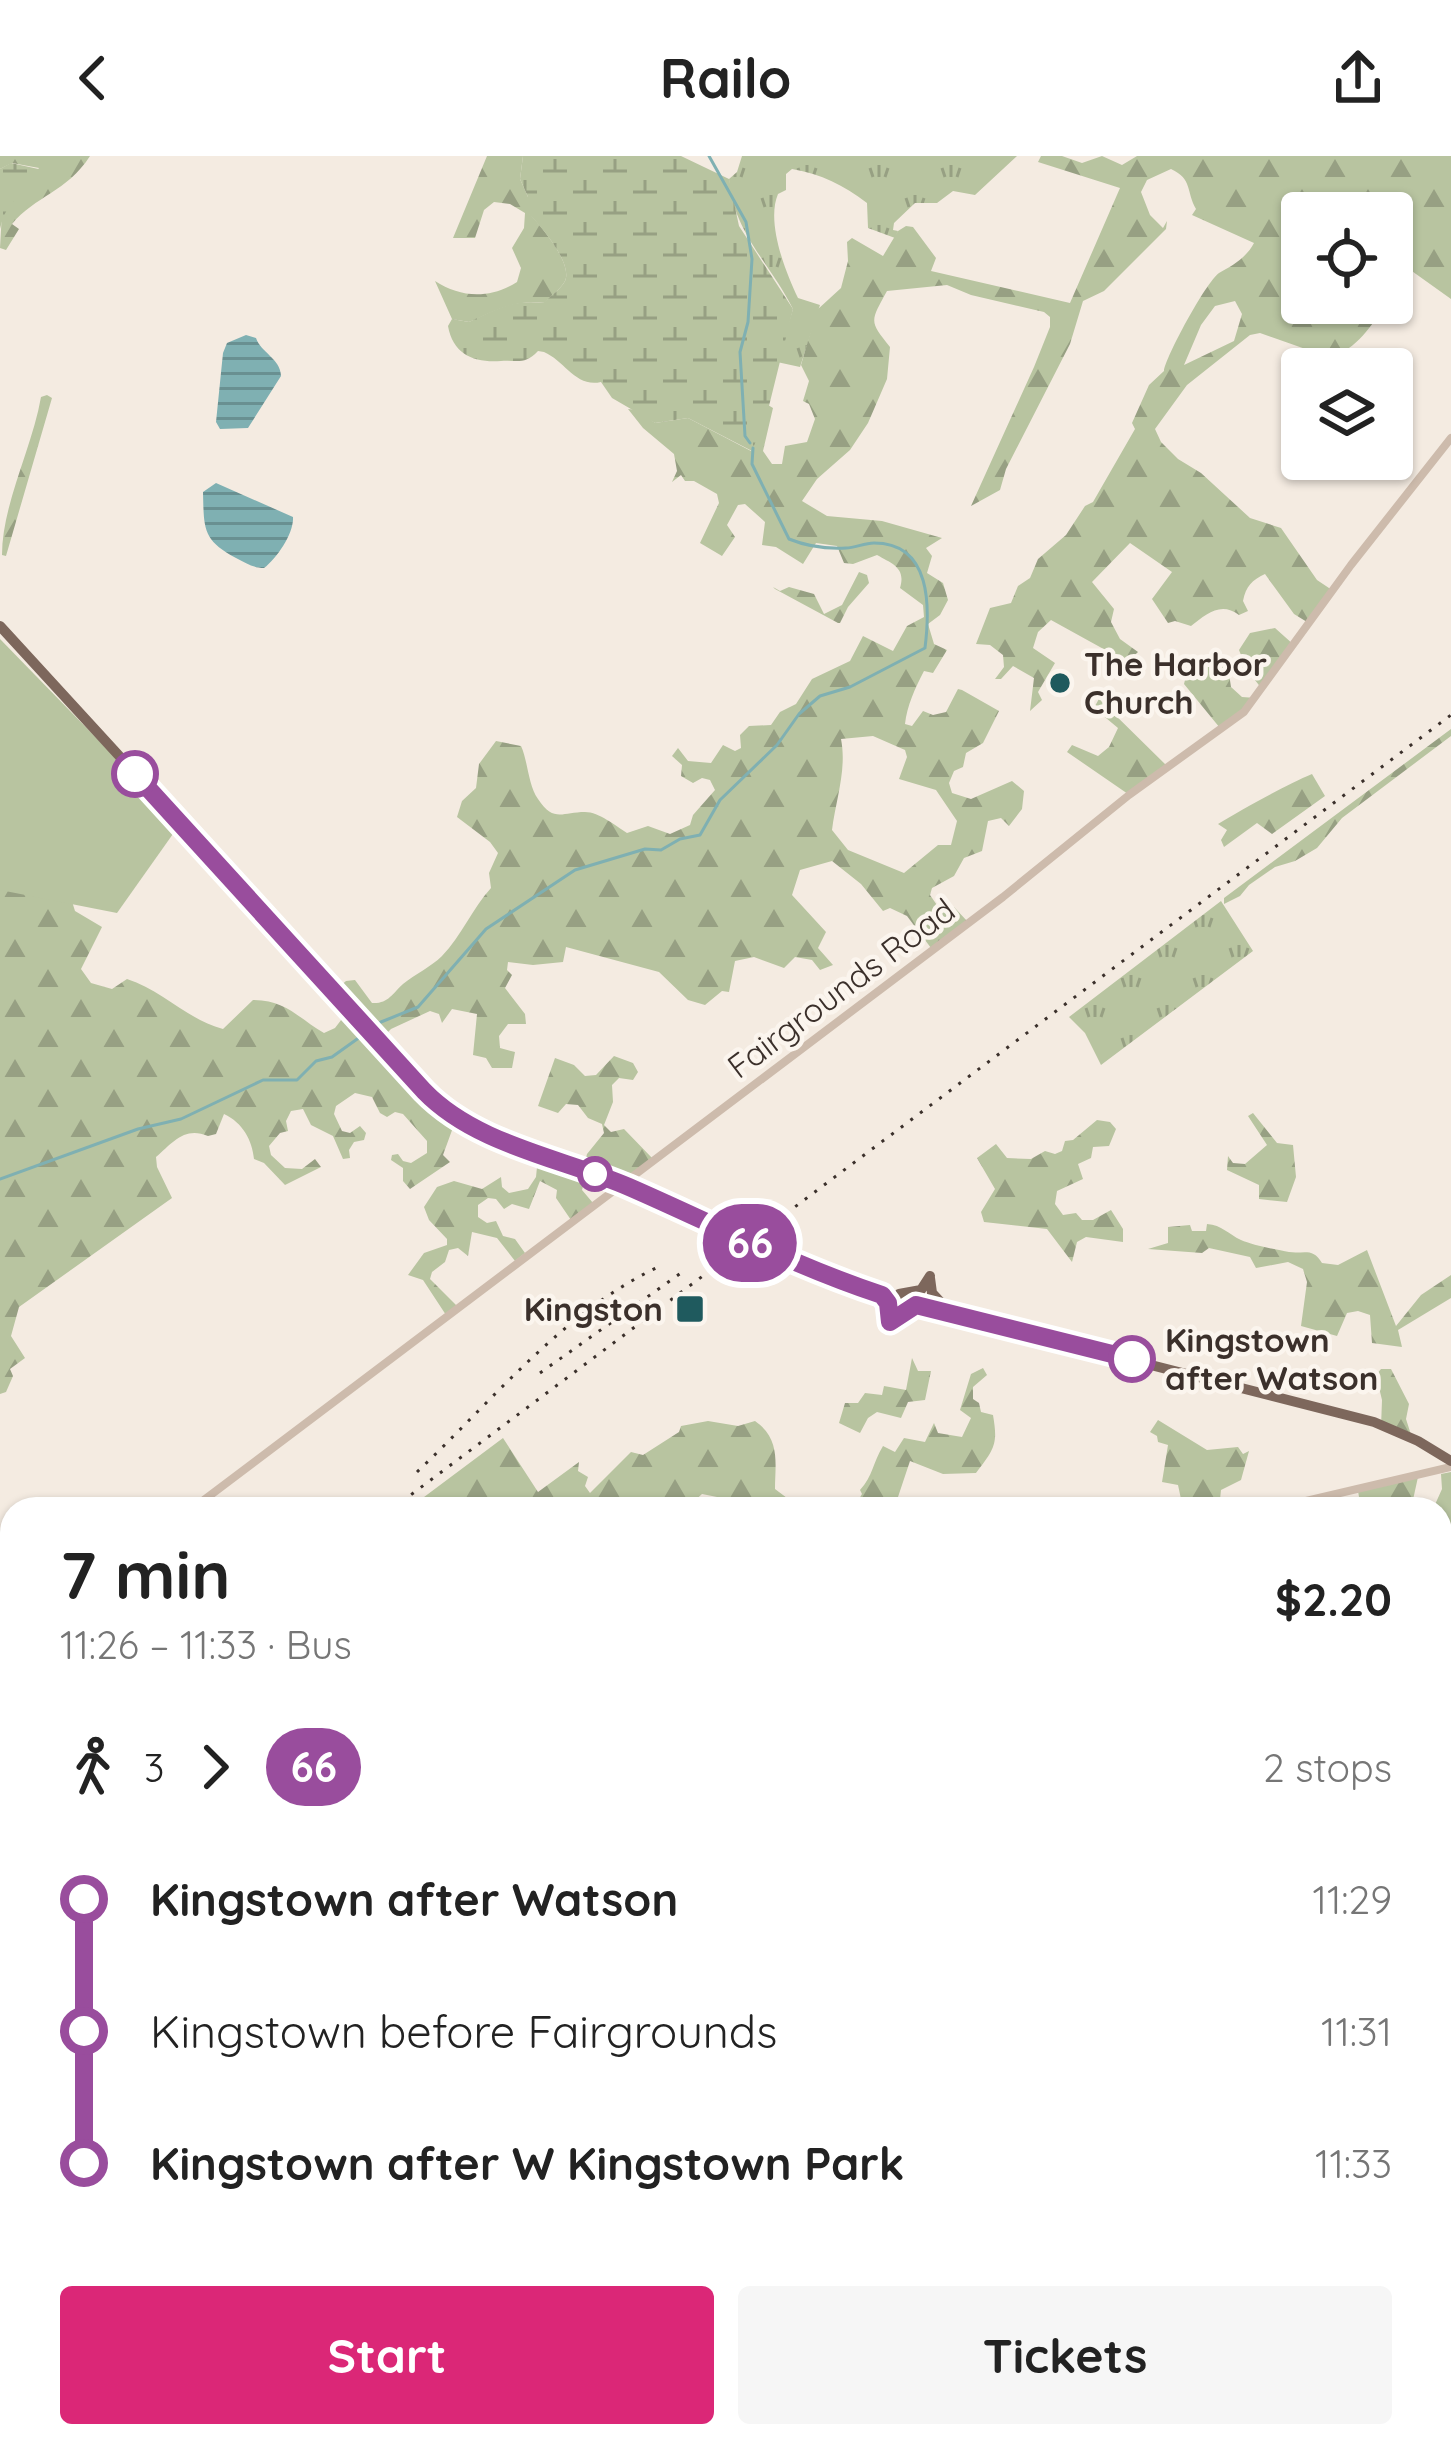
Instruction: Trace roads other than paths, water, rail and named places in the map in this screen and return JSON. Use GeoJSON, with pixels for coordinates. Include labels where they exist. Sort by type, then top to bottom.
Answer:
{"type":"FeatureCollection","features":[{"type":"Feature","properties":{"kind":"main road"},"geometry":{"type":"LineString","coordinates":[[0,626],[433,1101],[464,1124],[622,1184],[882,1295],[1374,1422],[1451,1464]]}},
{"type":"Feature","properties":{"kind":"main road"},"geometry":{"type":"LineString","coordinates":[[771,1250],[899,1294],[1050,1337]]}},
{"type":"Feature","properties":{"kind":"main road"},"geometry":{"type":"LineString","coordinates":[[899,1294],[921,1290],[930,1276],[932,1293],[944,1306]]}},
{"type":"Feature","properties":{"kind":"main road"},"geometry":{"type":"LineString","coordinates":[[882,1295],[890,1322],[916,1305]]}},
{"type":"Feature","properties":{"kind":"street","name":"Fairgrounds Road"},"geometry":{"type":"LineString","coordinates":[[208,1497],[1244,712],[1451,438]]}},
{"type":"Feature","properties":{"kind":"street"},"geometry":{"type":"LineString","coordinates":[[1320,1497],[1451,1464]]}},
{"type":"Feature","properties":{"kind":"water"},"geometry":{"type":"Polygon","coordinates":[[[246,335],[256,338],[281,376],[248,428],[220,429],[216,422],[223,353],[227,343],[246,335]]]}},
{"type":"Feature","properties":{"kind":"water"},"geometry":{"type":"Polygon","coordinates":[[[216,483],[293,517],[284,545],[264,568],[236,558],[211,539],[203,492],[216,483]]]}},
{"type":"Feature","properties":{"kind":"waterway"},"geometry":{"type":"LineString","coordinates":[[709,156],[746,222],[752,259],[748,322],[740,352],[745,436],[750,443]]}},
{"type":"Feature","properties":{"kind":"waterway"},"geometry":{"type":"LineString","coordinates":[[0,1179],[138,1129],[181,1119],[263,1080],[297,1080],[316,1061],[332,1057],[381,1022],[418,1007],[486,929],[575,870],[645,849],[661,850],[700,835],[720,800],[820,696],[850,687],[925,648],[923,580],[907,554],[874,543],[831,548],[789,539],[752,464],[753,448]]}},
{"type":"Feature","properties":{"kind":"railway"},"geometry":{"type":"LineString","coordinates":[[408,1497],[1451,715]]}},
{"type":"Feature","properties":{"kind":"railway"},"geometry":{"type":"LineString","coordinates":[[417,1472],[560,1333],[623,1286],[658,1267]]}},
{"type":"Feature","properties":{"kind":"railway"},"geometry":{"type":"LineString","coordinates":[[540,1373],[681,1273]]}},
{"type":"Feature","properties":{"kind":"place","name":"The Harbor Church"},"geometry":{"type":"Point","coordinates":[1060,683]}},
{"type":"Feature","properties":{"kind":"place","name":"Kingston"},"geometry":{"type":"Point","coordinates":[690,1309]}},
{"type":"Feature","properties":{"kind":"place","name":"Kingstown after Watson"},"geometry":{"type":"Point","coordinates":[1132,1359]}}]}
